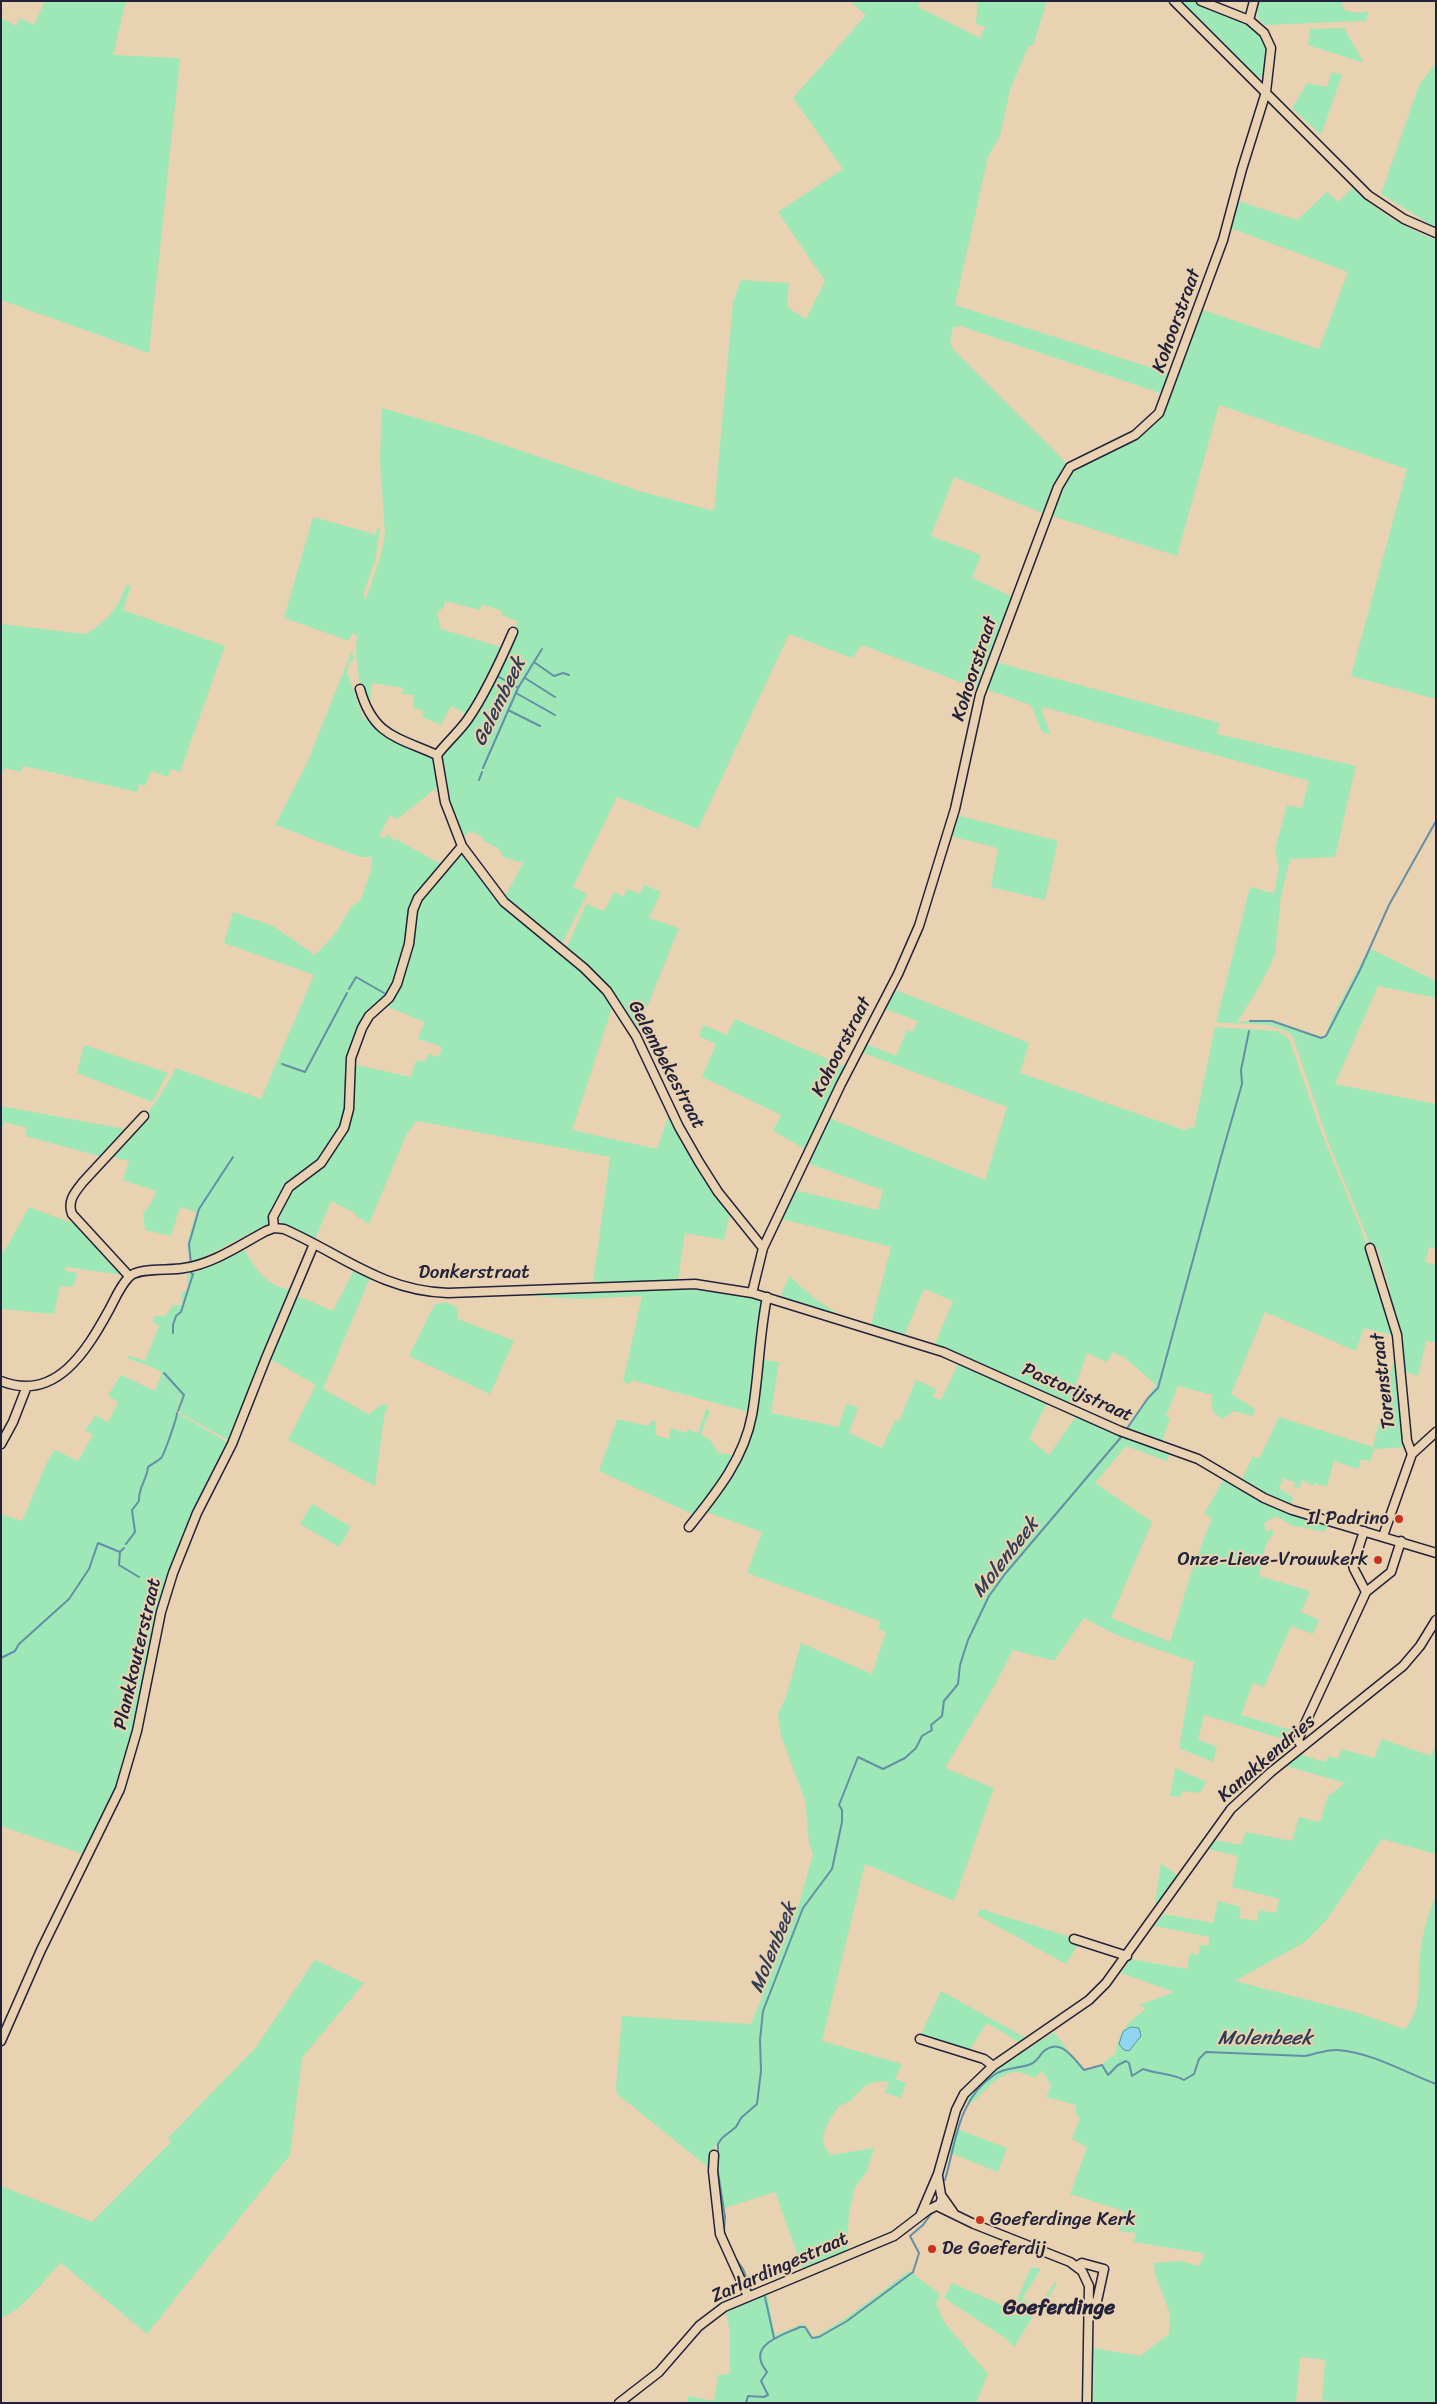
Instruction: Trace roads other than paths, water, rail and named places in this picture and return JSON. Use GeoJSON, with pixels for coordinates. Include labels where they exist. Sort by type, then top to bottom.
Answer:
{"type":"FeatureCollection","features":[{"type":"Feature","properties":{"kind":"street"},"geometry":{"type":"LineString","coordinates":[[1174,1],[1368,195],[1404,219],[1436,233]]}},
{"type":"Feature","properties":{"kind":"street"},"geometry":{"type":"LineString","coordinates":[[1202,1],[1249,20],[1254,1]]}},
{"type":"Feature","properties":{"kind":"street","name":"Kohoorstraat"},"geometry":{"type":"LineString","coordinates":[[752,1293],[763,1248],[841,1084],[910,948],[924,912],[953,817],[980,695],[1058,487],[1070,467],[1135,435],[1159,413],[1224,240],[1242,169],[1266,92],[1271,48],[1264,33],[1249,20]]}},
{"type":"Feature","properties":{"kind":"street"},"geometry":{"type":"LineString","coordinates":[[360,689],[368,711],[383,732],[437,755],[471,714],[493,676],[513,632]]}},
{"type":"Feature","properties":{"kind":"street","name":"Gelembekestraat"},"geometry":{"type":"LineString","coordinates":[[437,755],[445,802],[462,846],[504,902],[584,968],[607,991],[636,1036],[679,1127],[699,1162],[728,1206],[763,1248]]}},
{"type":"Feature","properties":{"kind":"street"},"geometry":{"type":"LineString","coordinates":[[1,1381],[27,1386],[53,1379],[77,1360],[129,1276],[135,1272],[177,1270],[202,1264],[274,1228],[274,1217],[286,1191],[295,1181],[321,1163],[344,1128],[349,1110],[350,1064],[362,1028],[369,1016],[389,998],[397,984],[409,944],[413,910],[418,898],[462,846]]}},
{"type":"Feature","properties":{"kind":"street"},"geometry":{"type":"LineString","coordinates":[[129,1276],[72,1214],[70,1205],[79,1186],[144,1116]]}},
{"type":"Feature","properties":{"kind":"street","name":"Donkerstraat"},"geometry":{"type":"LineString","coordinates":[[274,1228],[284,1229],[377,1277],[399,1286],[426,1292],[448,1293],[696,1284],[752,1293]]}},
{"type":"Feature","properties":{"kind":"street","name":"Plankkouterstraat"},"geometry":{"type":"LineString","coordinates":[[1,2041],[41,1950],[120,1789],[137,1731],[161,1612],[173,1573],[197,1513],[232,1444],[314,1244]]}},
{"type":"Feature","properties":{"kind":"street","name":"Torenstraat"},"geometry":{"type":"LineString","coordinates":[[1370,1248],[1397,1335],[1407,1441],[1412,1454]]}},
{"type":"Feature","properties":{"kind":"street","name":"Pastorijstraat"},"geometry":{"type":"LineString","coordinates":[[752,1293],[943,1352],[1105,1424],[1198,1459],[1270,1501],[1312,1517],[1384,1536],[1436,1553]]}},
{"type":"Feature","properties":{"kind":"street"},"geometry":{"type":"LineString","coordinates":[[689,1527],[723,1484],[742,1447],[752,1416],[767,1297]]}},
{"type":"Feature","properties":{"kind":"street"},"geometry":{"type":"LineString","coordinates":[[1,1444],[13,1422],[27,1386]]}},
{"type":"Feature","properties":{"kind":"street","name":"Torenstraat"},"geometry":{"type":"LineString","coordinates":[[1384,1536],[1412,1454],[1436,1432]]}},
{"type":"Feature","properties":{"kind":"street"},"geometry":{"type":"LineString","coordinates":[[1364,1531],[1353,1565],[1366,1592]]}},
{"type":"Feature","properties":{"kind":"street"},"geometry":{"type":"LineString","coordinates":[[1302,1747],[1298,1740],[1366,1592],[1384,1580],[1391,1572],[1401,1541]]}},
{"type":"Feature","properties":{"kind":"street","name":"Kanakkendries"},"geometry":{"type":"LineString","coordinates":[[1120,1964],[1231,1809],[1271,1772],[1403,1666],[1420,1646],[1436,1620]]}},
{"type":"Feature","properties":{"kind":"street"},"geometry":{"type":"LineString","coordinates":[[1074,1939],[1127,1956]]}},
{"type":"Feature","properties":{"kind":"street","name":"Zarlardingestraat"},"geometry":{"type":"LineString","coordinates":[[920,2216],[938,2174],[956,2110],[964,2094],[993,2066],[1089,2000],[1120,1964]]}},
{"type":"Feature","properties":{"kind":"street"},"geometry":{"type":"LineString","coordinates":[[920,2039],[984,2059],[993,2066]]}},
{"type":"Feature","properties":{"kind":"street"},"geometry":{"type":"LineString","coordinates":[[714,2155],[713,2170],[720,2234],[748,2296]]}},
{"type":"Feature","properties":{"kind":"street","name":"Zarlardingestraat"},"geometry":{"type":"LineString","coordinates":[[618,2403],[659,2372],[711,2315],[748,2296],[894,2236],[920,2216],[942,2203],[938,2174]]}},
{"type":"Feature","properties":{"kind":"street"},"geometry":{"type":"LineString","coordinates":[[952,2212],[942,2196],[936,2192],[929,2197],[935,2206],[1077,2266],[1085,2276],[1089,2286],[1087,2403]]}},
{"type":"Feature","properties":{"kind":"street"},"geometry":{"type":"LineString","coordinates":[[1077,2266],[1082,2263],[1104,2269],[1096,2301],[1089,2305]]}},
{"type":"Feature","properties":{"kind":"water"},"geometry":{"type":"Polygon","coordinates":[[[1131,2027],[1139,2028],[1141,2036],[1129,2051],[1124,2050],[1119,2044],[1123,2032],[1131,2027]]]}},
{"type":"Feature","properties":{"kind":"waterway","name":"Gelembeek"},"geometry":{"type":"LineString","coordinates":[[483,768],[518,688],[542,649]]}},
{"type":"Feature","properties":{"kind":"waterway"},"geometry":{"type":"LineString","coordinates":[[534,662],[554,676],[563,673],[569,675]]}},
{"type":"Feature","properties":{"kind":"waterway"},"geometry":{"type":"LineString","coordinates":[[499,677],[517,687]]}},
{"type":"Feature","properties":{"kind":"waterway"},"geometry":{"type":"LineString","coordinates":[[525,678],[555,697]]}},
{"type":"Feature","properties":{"kind":"waterway"},"geometry":{"type":"LineString","coordinates":[[516,693],[555,715]]}},
{"type":"Feature","properties":{"kind":"waterway"},"geometry":{"type":"LineString","coordinates":[[508,710],[540,726]]}},
{"type":"Feature","properties":{"kind":"waterway","name":"Gelembeek"},"geometry":{"type":"LineString","coordinates":[[479,780],[482,772]]}},
{"type":"Feature","properties":{"kind":"waterway"},"geometry":{"type":"LineString","coordinates":[[1250,1021],[1272,1021],[1321,1038],[1326,1036],[1360,970],[1389,905],[1436,821]]}},
{"type":"Feature","properties":{"kind":"waterway","name":"Gelembeek"},"geometry":{"type":"LineString","coordinates":[[349,989],[356,977],[384,993]]}},
{"type":"Feature","properties":{"kind":"waterway","name":"Gelembeek"},"geometry":{"type":"LineString","coordinates":[[282,1064],[305,1072],[347,993]]}},
{"type":"Feature","properties":{"kind":"waterway"},"geometry":{"type":"LineString","coordinates":[[1128,1427],[1148,1398],[1158,1388],[1242,1084],[1241,1070],[1249,1031]]}},
{"type":"Feature","properties":{"kind":"waterway","name":"Gelembeek"},"geometry":{"type":"LineString","coordinates":[[191,1264],[189,1244],[199,1209],[233,1157]]}},
{"type":"Feature","properties":{"kind":"waterway","name":"Gelembeek"},"geometry":{"type":"LineString","coordinates":[[173,1333],[173,1325],[176,1316],[181,1312],[193,1274],[191,1273]]}},
{"type":"Feature","properties":{"kind":"waterway","name":"Gelembeek"},"geometry":{"type":"LineString","coordinates":[[164,1373],[184,1395],[178,1411]]}},
{"type":"Feature","properties":{"kind":"waterway","name":"Gelembeek"},"geometry":{"type":"LineString","coordinates":[[126,1544],[135,1532],[132,1510],[139,1501],[148,1467],[163,1455],[177,1413]]}},
{"type":"Feature","properties":{"kind":"waterway","name":"Molenbeek"},"geometry":{"type":"LineString","coordinates":[[718,2156],[718,2144],[722,2138],[736,2127],[741,2118],[757,2104],[761,2071],[760,2040],[763,2011],[803,1908],[832,1869],[842,1822],[842,1810],[839,1805],[858,1757],[883,1769],[905,1758],[916,1748],[922,1736],[932,1730],[931,1725],[942,1716],[944,1701],[958,1684],[960,1665],[968,1640],[989,1596],[1005,1574],[1122,1436]]}},
{"type":"Feature","properties":{"kind":"waterway","name":"Gelembeek"},"geometry":{"type":"LineString","coordinates":[[1,1658],[15,1651],[19,1644],[69,1599],[89,1569],[98,1543],[120,1552],[124,1548]]}},
{"type":"Feature","properties":{"kind":"waterway"},"geometry":{"type":"LineString","coordinates":[[120,1552],[119,1565],[139,1577]]}},
{"type":"Feature","properties":{"kind":"waterway","name":"Molenbeek"},"geometry":{"type":"LineString","coordinates":[[945,2180],[960,2122],[973,2096],[982,2085],[998,2072],[1031,2064],[1048,2048],[1060,2047],[1065,2050],[1084,2070],[1102,2065],[1108,2075],[1118,2065],[1126,2061],[1129,2063],[1132,2076],[1143,2069],[1184,2080],[1194,2074],[1199,2059],[1206,2052],[1305,2056],[1338,2050],[1376,2059],[1436,2084]]}},
{"type":"Feature","properties":{"kind":"waterway","name":"Molenbeek"},"geometry":{"type":"LineString","coordinates":[[717,2166],[725,2217],[724,2231],[728,2242]]}},
{"type":"Feature","properties":{"kind":"waterway","name":"Molenbeek"},"geometry":{"type":"LineString","coordinates":[[746,2403],[748,2396],[764,2397],[768,2395],[761,2381],[767,2372],[761,2363],[760,2355],[768,2343],[800,2327],[805,2327],[812,2338],[819,2337],[847,2321],[913,2272],[919,2253],[910,2236],[923,2225],[931,2214]]}},
{"type":"Feature","properties":{"kind":"waterway","name":"Molenbeek"},"geometry":{"type":"LineString","coordinates":[[734,2256],[743,2269],[751,2289]]}},
{"type":"Feature","properties":{"kind":"waterway","name":"Molenbeek"},"geometry":{"type":"LineString","coordinates":[[765,2297],[774,2338]]}},
{"type":"Feature","properties":{"kind":"place","name":"Il Padrino"},"geometry":{"type":"Point","coordinates":[1399,1519]}},
{"type":"Feature","properties":{"kind":"place","name":"Onze-Lieve-Vrouwkerk"},"geometry":{"type":"Point","coordinates":[1378,1560]}},
{"type":"Feature","properties":{"kind":"place","name":"Goeferdinge Kerk"},"geometry":{"type":"Point","coordinates":[980,2220]}},
{"type":"Feature","properties":{"kind":"place","name":"De Goeferdij"},"geometry":{"type":"Point","coordinates":[932,2249]}},
{"type":"Feature","properties":{"kind":"district","name":"Goeferdinge"},"geometry":{"type":"Point","coordinates":[1059,2309]}}]}
